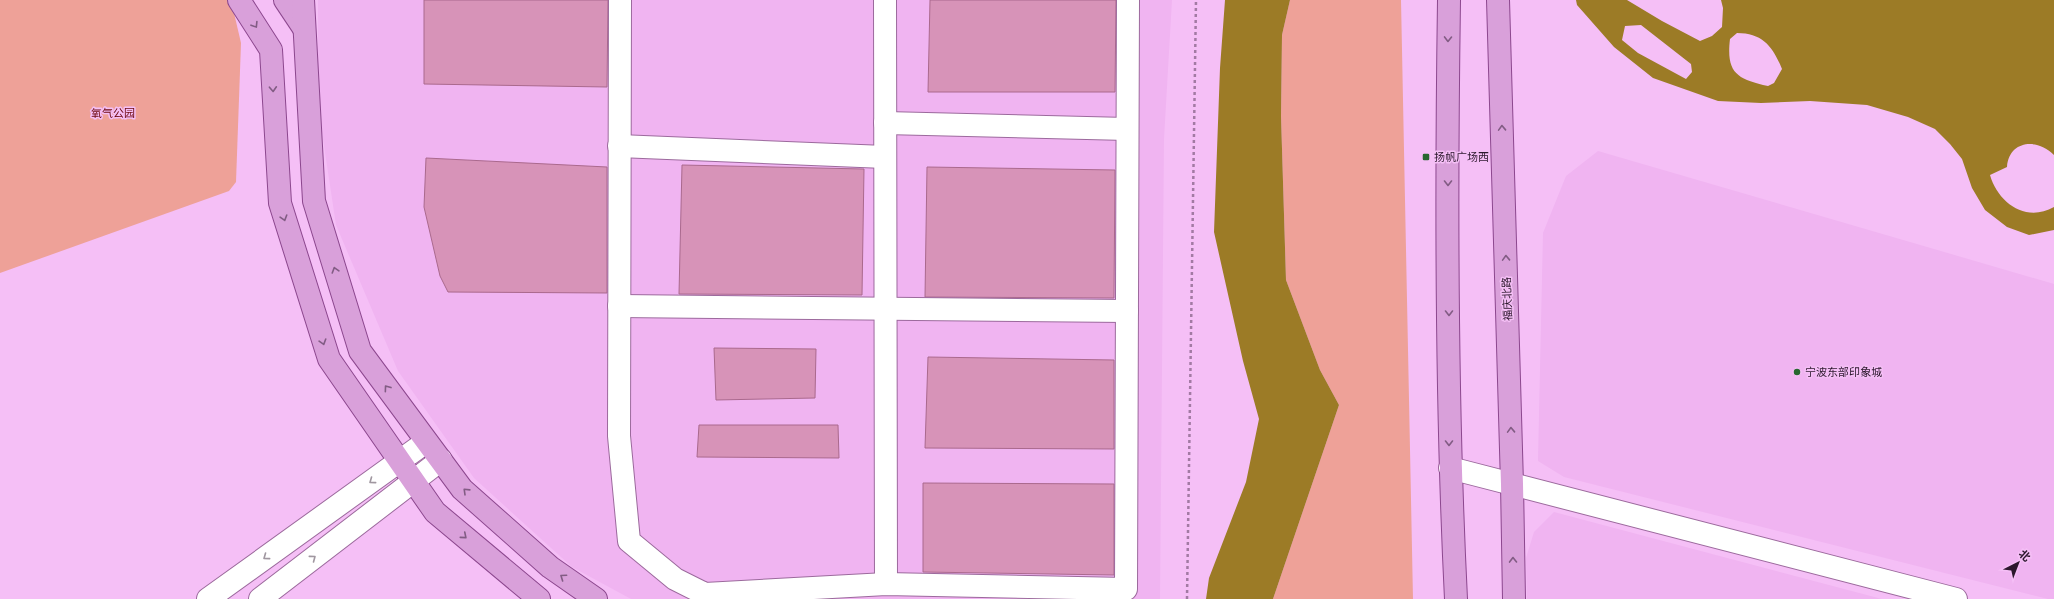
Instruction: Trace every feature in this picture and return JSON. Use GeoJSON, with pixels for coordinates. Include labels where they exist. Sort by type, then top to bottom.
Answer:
{"type":"FeatureCollection","features":[{"type":"Feature","properties":{"kind":"main road"},"geometry":{"type":"LineString","coordinates":[[239,0],[271,50],[280,203],[329,359],[435,512],[539,599]]}},
{"type":"Feature","properties":{"kind":"main road"},"geometry":{"type":"LineString","coordinates":[[285,0],[303,27]]}},
{"type":"Feature","properties":{"kind":"main road"},"geometry":{"type":"LineString","coordinates":[[303,0],[303,27],[314,201],[360,351],[462,489],[550,567],[596,599]]}},
{"type":"Feature","properties":{"kind":"main road"},"geometry":{"type":"LineString","coordinates":[[1448,0],[1447,126],[1450,468],[1456,599]]}},
{"type":"Feature","properties":{"kind":"main road","name":"福庆北路"},"geometry":{"type":"LineString","coordinates":[[1498,0],[1514,599]]}},
{"type":"Feature","properties":{"kind":"street"},"geometry":{"type":"LineString","coordinates":[[620,0],[619,436],[629,542],[675,579],[705,594],[752,595],[886,584],[1126,589],[1128,0]]}},
{"type":"Feature","properties":{"kind":"street"},"geometry":{"type":"LineString","coordinates":[[885,0],[886,584]]}},
{"type":"Feature","properties":{"kind":"street"},"geometry":{"type":"LineString","coordinates":[[885,123],[1127,129]]}},
{"type":"Feature","properties":{"kind":"street"},"geometry":{"type":"LineString","coordinates":[[619,146],[885,157]]}},
{"type":"Feature","properties":{"kind":"street"},"geometry":{"type":"LineString","coordinates":[[619,306],[1127,311]]}},
{"type":"Feature","properties":{"kind":"street"},"geometry":{"type":"LineString","coordinates":[[208,599],[426,442]]}},
{"type":"Feature","properties":{"kind":"street"},"geometry":{"type":"LineString","coordinates":[[260,599],[441,460]]}},
{"type":"Feature","properties":{"kind":"street"},"geometry":{"type":"LineString","coordinates":[[1450,468],[1956,599]]}},
{"type":"Feature","properties":{"kind":"path"},"geometry":{"type":"LineString","coordinates":[[1187,599],[1196,0]]}},
{"type":"Feature","properties":{"kind":"shaded area"},"geometry":{"type":"Polygon","coordinates":[[[318,0],[1172,0],[1164,139],[1160,599],[631,599],[572,567],[474,478],[398,371],[336,225],[318,106],[318,0]]]}},
{"type":"Feature","properties":{"kind":"shaded area"},"geometry":{"type":"Polygon","coordinates":[[[1225,0],[1290,0],[1282,35],[1281,116],[1286,280],[1320,370],[1339,405],[1273,599],[1206,599],[1209,578],[1246,482],[1259,419],[1243,361],[1214,232],[1220,68],[1225,0]]]}},
{"type":"Feature","properties":{"kind":"shaded area"},"geometry":{"type":"Polygon","coordinates":[[[1576,0],[1627,0],[1700,41],[1712,36],[1722,27],[1723,8],[1721,0],[2054,0],[2054,155],[2040,146],[2025,144],[2013,151],[2009,158],[2007,167],[1990,175],[1999,194],[2014,208],[2033,213],[2054,207],[2054,230],[2029,235],[2007,227],[1985,210],[1972,188],[1962,159],[1935,129],[1908,117],[1867,105],[1810,101],[1761,103],[1718,101],[1653,78],[1614,47],[1577,5],[1576,0]],[[1641,25],[1625,26],[1622,40],[1638,53],[1686,79],[1692,72],[1691,64],[1641,25]],[[1737,33],[1730,39],[1729,50],[1732,67],[1736,73],[1748,80],[1768,86],[1774,83],[1782,69],[1771,48],[1766,43],[1754,36],[1737,33]]]}},
{"type":"Feature","properties":{"kind":"shaded area","name":"宁波东部印象城"},"geometry":{"type":"Polygon","coordinates":[[[1598,151],[2054,284],[2054,599],[2048,599],[1564,477],[1538,461],[1543,233],[1566,176],[1598,151]]]}},
{"type":"Feature","properties":{"kind":"shaded area"},"geometry":{"type":"Polygon","coordinates":[[[1554,512],[1882,599],[1527,599],[1526,558],[1534,532],[1554,512]]]}},
{"type":"Feature","properties":{"kind":"green space","name":"氧气公园"},"geometry":{"type":"Polygon","coordinates":[[[0,0],[231,0],[241,43],[236,182],[229,191],[0,273],[0,0]]]}},
{"type":"Feature","properties":{"kind":"green space"},"geometry":{"type":"Polygon","coordinates":[[[1290,0],[1401,0],[1413,599],[1273,599],[1339,405],[1320,370],[1286,280],[1281,116],[1282,35],[1290,0]]]}},
{"type":"Feature","properties":{"kind":"building"},"geometry":{"type":"Polygon","coordinates":[[[424,0],[608,0],[607,87],[424,84],[424,0]]]}},
{"type":"Feature","properties":{"kind":"building"},"geometry":{"type":"Polygon","coordinates":[[[930,0],[1116,0],[1115,92],[928,92],[930,0]]]}},
{"type":"Feature","properties":{"kind":"building"},"geometry":{"type":"Polygon","coordinates":[[[426,158],[607,167],[607,293],[448,292],[440,276],[424,207],[426,158]]]}},
{"type":"Feature","properties":{"kind":"building"},"geometry":{"type":"Polygon","coordinates":[[[682,165],[864,169],[862,295],[679,294],[682,165]]]}},
{"type":"Feature","properties":{"kind":"building"},"geometry":{"type":"Polygon","coordinates":[[[927,167],[1115,170],[1114,298],[925,297],[927,167]]]}},
{"type":"Feature","properties":{"kind":"building"},"geometry":{"type":"Polygon","coordinates":[[[714,348],[816,349],[815,398],[716,400],[714,348]]]}},
{"type":"Feature","properties":{"kind":"building"},"geometry":{"type":"Polygon","coordinates":[[[928,357],[1114,360],[1114,449],[925,448],[928,357]]]}},
{"type":"Feature","properties":{"kind":"building"},"geometry":{"type":"Polygon","coordinates":[[[699,425],[838,425],[839,458],[697,457],[699,425]]]}},
{"type":"Feature","properties":{"kind":"building"},"geometry":{"type":"Polygon","coordinates":[[[923,483],[1114,484],[1114,575],[923,572],[923,483]]]}},
{"type":"Feature","properties":{"kind":"place","name":"扬帆广场西"},"geometry":{"type":"Point","coordinates":[1426,157]}},
{"type":"Feature","properties":{"kind":"place","name":"宁波东部印象城"},"geometry":{"type":"Point","coordinates":[1797,372]}}]}
